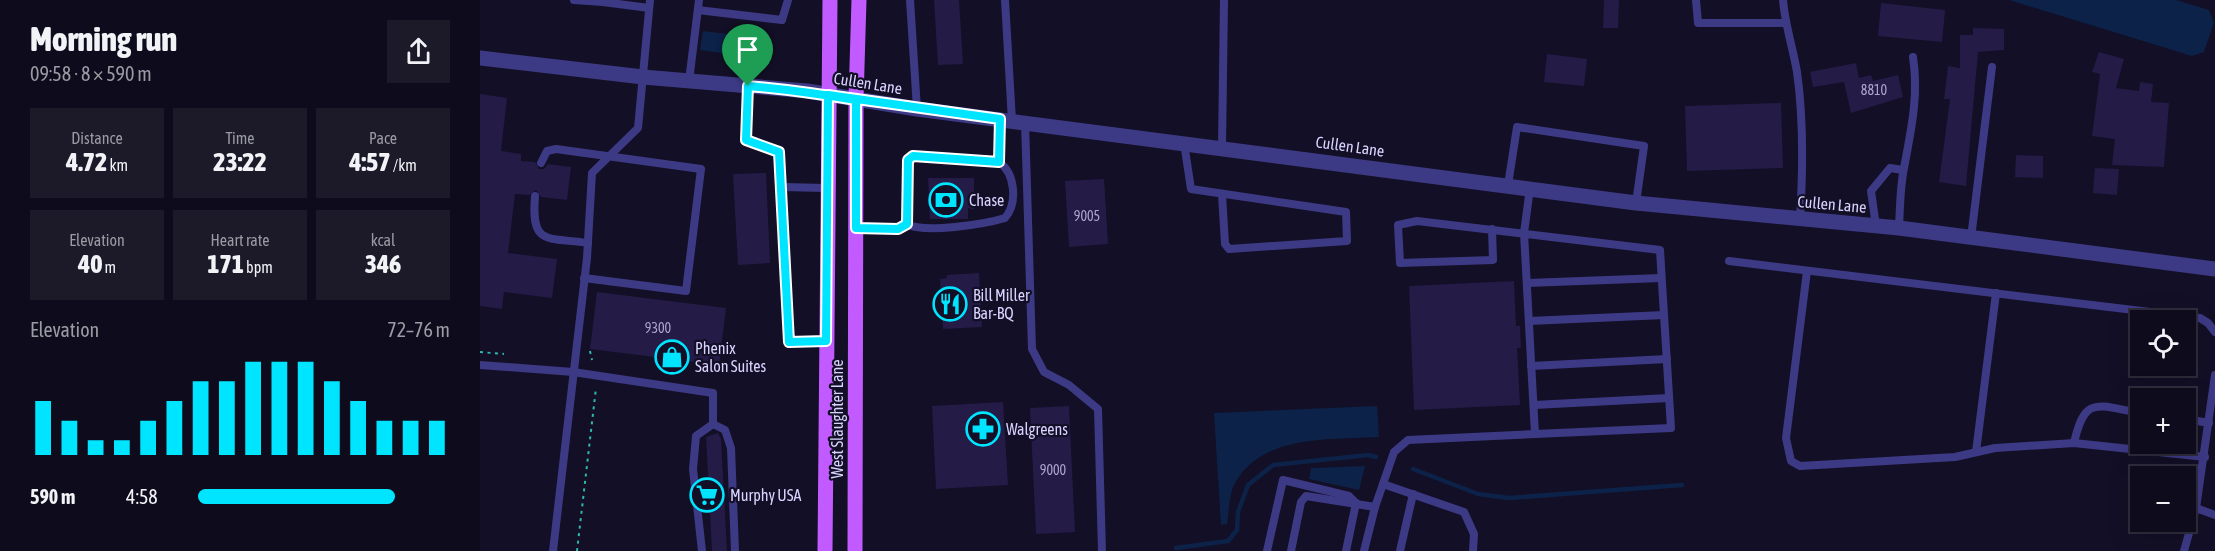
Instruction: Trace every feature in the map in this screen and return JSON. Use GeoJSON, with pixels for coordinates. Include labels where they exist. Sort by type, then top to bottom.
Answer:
{"type":"FeatureCollection","features":[{"type":"Feature","properties":{"kind":"main road","name":"West Slaughter Lane"},"geometry":{"type":"LineString","coordinates":[[825,551],[830,0]]}},
{"type":"Feature","properties":{"kind":"main road","name":"West Slaughter Lane"},"geometry":{"type":"LineString","coordinates":[[855,551],[858,0]]}},
{"type":"Feature","properties":{"kind":"street","name":"Cullen Lane"},"geometry":{"type":"LineString","coordinates":[[480,58],[828,95],[917,109],[1222,147],[1636,203],[1899,228],[2215,269]]}},
{"type":"Feature","properties":{"kind":"lane"},"geometry":{"type":"LineString","coordinates":[[553,551],[585,278],[592,173],[638,128],[650,4],[574,0]]}},
{"type":"Feature","properties":{"kind":"lane"},"geometry":{"type":"LineString","coordinates":[[689,81],[699,0]]}},
{"type":"Feature","properties":{"kind":"lane"},"geometry":{"type":"LineString","coordinates":[[698,10],[782,20],[788,0]]}},
{"type":"Feature","properties":{"kind":"lane"},"geometry":{"type":"LineString","coordinates":[[910,0],[917,109]]}},
{"type":"Feature","properties":{"kind":"lane"},"geometry":{"type":"LineString","coordinates":[[1005,0],[1012,121],[1032,349],[1044,372],[1069,385],[1098,409],[1102,551]]}},
{"type":"Feature","properties":{"kind":"lane"},"geometry":{"type":"LineString","coordinates":[[1222,147],[1224,0]]}},
{"type":"Feature","properties":{"kind":"lane"},"geometry":{"type":"LineString","coordinates":[[1696,0],[1698,24],[1785,23]]}},
{"type":"Feature","properties":{"kind":"lane"},"geometry":{"type":"LineString","coordinates":[[1783,0],[1785,23],[1797,72],[1804,160],[1800,219]]}},
{"type":"Feature","properties":{"kind":"lane"},"geometry":{"type":"LineString","coordinates":[[1899,228],[1903,170],[1913,123],[1917,81],[1913,57]]}},
{"type":"Feature","properties":{"kind":"lane"},"geometry":{"type":"LineString","coordinates":[[1971,238],[1992,67]]}},
{"type":"Feature","properties":{"kind":"lane"},"geometry":{"type":"LineString","coordinates":[[748,86],[746,140],[779,152],[789,342],[826,341]]}},
{"type":"Feature","properties":{"kind":"lane"},"geometry":{"type":"LineString","coordinates":[[999,162],[1012,121]]}},
{"type":"Feature","properties":{"kind":"lane"},"geometry":{"type":"LineString","coordinates":[[1508,185],[1517,127],[1644,146],[1636,203]]}},
{"type":"Feature","properties":{"kind":"lane"},"geometry":{"type":"LineString","coordinates":[[1184,143],[1191,189],[1346,212],[1347,242],[1229,249],[1225,244],[1222,194]]}},
{"type":"Feature","properties":{"kind":"lane"},"geometry":{"type":"LineString","coordinates":[[541,163],[547,151],[556,149],[701,169],[686,291],[585,278]]}},
{"type":"Feature","properties":{"kind":"lane"},"geometry":{"type":"LineString","coordinates":[[913,156],[999,162],[1010,173],[1013,189],[1011,208],[1005,218],[954,226],[913,228],[907,224],[908,160],[913,156]]}},
{"type":"Feature","properties":{"kind":"lane"},"geometry":{"type":"LineString","coordinates":[[1876,226],[1871,191],[1890,168],[1903,170]]}},
{"type":"Feature","properties":{"kind":"lane"},"geometry":{"type":"LineString","coordinates":[[781,187],[827,188]]}},
{"type":"Feature","properties":{"kind":"lane"},"geometry":{"type":"LineString","coordinates":[[1530,188],[1524,233],[1535,434]]}},
{"type":"Feature","properties":{"kind":"lane"},"geometry":{"type":"LineString","coordinates":[[535,196],[533,220],[536,230],[544,237],[588,243]]}},
{"type":"Feature","properties":{"kind":"lane"},"geometry":{"type":"LineString","coordinates":[[1364,551],[1375,507],[1394,452],[1408,440],[1671,428],[1660,250],[1492,229],[1417,221],[1398,225],[1400,263],[1493,260],[1492,229]]}},
{"type":"Feature","properties":{"kind":"lane"},"geometry":{"type":"LineString","coordinates":[[856,228],[898,229],[907,224]]}},
{"type":"Feature","properties":{"kind":"lane"},"geometry":{"type":"LineString","coordinates":[[1729,261],[2200,318],[2215,332]]}},
{"type":"Feature","properties":{"kind":"lane"},"geometry":{"type":"LineString","coordinates":[[1806,271],[1786,438],[1791,461],[1800,466],[1955,457],[2007,447],[2074,443],[2205,457]]}},
{"type":"Feature","properties":{"kind":"lane"},"geometry":{"type":"LineString","coordinates":[[1527,283],[1661,278]]}},
{"type":"Feature","properties":{"kind":"lane"},"geometry":{"type":"LineString","coordinates":[[1976,452],[1996,293]]}},
{"type":"Feature","properties":{"kind":"lane"},"geometry":{"type":"LineString","coordinates":[[1529,321],[1664,315]]}},
{"type":"Feature","properties":{"kind":"lane"},"geometry":{"type":"LineString","coordinates":[[1531,366],[1667,359]]}},
{"type":"Feature","properties":{"kind":"lane"},"geometry":{"type":"LineString","coordinates":[[480,365],[573,372],[713,393],[713,424]]}},
{"type":"Feature","properties":{"kind":"lane"},"geometry":{"type":"LineString","coordinates":[[2215,375],[2196,508],[2215,515]]}},
{"type":"Feature","properties":{"kind":"lane"},"geometry":{"type":"LineString","coordinates":[[1534,405],[1669,398]]}},
{"type":"Feature","properties":{"kind":"lane"},"geometry":{"type":"LineString","coordinates":[[2074,443],[2080,417],[2088,408],[2098,406],[2130,411]]}},
{"type":"Feature","properties":{"kind":"lane"},"geometry":{"type":"LineString","coordinates":[[2196,421],[2209,423]]}},
{"type":"Feature","properties":{"kind":"lane"},"geometry":{"type":"LineString","coordinates":[[702,551],[693,469],[696,436],[713,424]]}},
{"type":"Feature","properties":{"kind":"lane"},"geometry":{"type":"LineString","coordinates":[[713,424],[724,430],[731,448],[735,551]]}},
{"type":"Feature","properties":{"kind":"lane"},"geometry":{"type":"LineString","coordinates":[[1267,551],[1283,480],[1349,496],[1356,503]]}},
{"type":"Feature","properties":{"kind":"lane"},"geometry":{"type":"LineString","coordinates":[[1383,484],[1464,513],[1474,534],[1473,551]]}},
{"type":"Feature","properties":{"kind":"lane"},"geometry":{"type":"LineString","coordinates":[[1400,551],[1413,494]]}},
{"type":"Feature","properties":{"kind":"lane"},"geometry":{"type":"LineString","coordinates":[[1291,551],[1304,498],[1309,496],[1375,507]]}},
{"type":"Feature","properties":{"kind":"lane"},"geometry":{"type":"LineString","coordinates":[[1346,551],[1356,503]]}},
{"type":"Feature","properties":{"kind":"lane"},"geometry":{"type":"LineString","coordinates":[[2184,551],[2189,532]]}},
{"type":"Feature","properties":{"kind":"path"},"geometry":{"type":"LineString","coordinates":[[591,351],[592,360]]}},
{"type":"Feature","properties":{"kind":"path"},"geometry":{"type":"LineString","coordinates":[[577,551],[596,385]]}},
{"type":"Feature","properties":{"kind":"water"},"geometry":{"type":"Polygon","coordinates":[[[2009,0],[2176,0],[2209,10],[2214,23],[2204,52],[2192,56],[2009,0]]]}},
{"type":"Feature","properties":{"kind":"water"},"geometry":{"type":"Polygon","coordinates":[[[703,31],[745,36],[742,56],[700,50],[703,31]]]}},
{"type":"Feature","properties":{"kind":"water"},"geometry":{"type":"Polygon","coordinates":[[[1377,406],[1379,437],[1299,443],[1262,456],[1247,467],[1233,487],[1227,524],[1221,525],[1214,413],[1377,406]]]}},
{"type":"Feature","properties":{"kind":"water"},"geometry":{"type":"Polygon","coordinates":[[[1365,466],[1359,490],[1309,479],[1311,468],[1365,466]]]}},
{"type":"Feature","properties":{"kind":"building"},"geometry":{"type":"Polygon","coordinates":[[[934,0],[959,0],[963,64],[938,65],[934,0]]]}},
{"type":"Feature","properties":{"kind":"building"},"geometry":{"type":"Polygon","coordinates":[[[1604,0],[1619,0],[1618,28],[1603,28],[1604,0]]]}},
{"type":"Feature","properties":{"kind":"building"},"geometry":{"type":"Polygon","coordinates":[[[1881,3],[1945,10],[1942,42],[1878,36],[1881,3]]]}},
{"type":"Feature","properties":{"kind":"building"},"geometry":{"type":"Polygon","coordinates":[[[1973,28],[2004,29],[2004,50],[1978,52],[1966,186],[1939,182],[1950,99],[1944,99],[1948,66],[1960,68],[1960,35],[1973,35],[1973,28]]]}},
{"type":"Feature","properties":{"kind":"building"},"geometry":{"type":"Polygon","coordinates":[[[2099,52],[2124,59],[2116,88],[2139,91],[2140,82],[2153,84],[2151,102],[2169,103],[2164,167],[2112,165],[2115,139],[2092,136],[2100,74],[2092,72],[2099,52]]]}},
{"type":"Feature","properties":{"kind":"building"},"geometry":{"type":"Polygon","coordinates":[[[1547,54],[1587,59],[1584,86],[1544,82],[1547,54]]]}},
{"type":"Feature","properties":{"kind":"building"},"geometry":{"type":"Polygon","coordinates":[[[1856,63],[1859,78],[1871,75],[1873,81],[1898,75],[1903,97],[1851,113],[1844,82],[1813,87],[1810,72],[1856,63]]]}},
{"type":"Feature","properties":{"kind":"building"},"geometry":{"type":"Polygon","coordinates":[[[480,94],[507,98],[501,151],[521,154],[521,161],[535,162],[539,169],[544,169],[548,164],[571,167],[567,200],[541,197],[536,190],[529,195],[515,194],[508,253],[557,259],[552,298],[504,292],[502,309],[480,306],[480,94]]]}},
{"type":"Feature","properties":{"kind":"building"},"geometry":{"type":"Polygon","coordinates":[[[1781,103],[1783,168],[1687,171],[1685,106],[1781,103]]]}},
{"type":"Feature","properties":{"kind":"building"},"geometry":{"type":"Polygon","coordinates":[[[2016,155],[2043,156],[2043,178],[2015,177],[2016,155]]]}},
{"type":"Feature","properties":{"kind":"building"},"geometry":{"type":"Polygon","coordinates":[[[2095,168],[2119,169],[2117,195],[2093,193],[2095,168]]]}},
{"type":"Feature","properties":{"kind":"building"},"geometry":{"type":"Polygon","coordinates":[[[766,173],[770,263],[738,265],[733,174],[766,173]]]}},
{"type":"Feature","properties":{"kind":"building"},"geometry":{"type":"Polygon","coordinates":[[[928,178],[974,178],[974,210],[968,208],[968,219],[930,219],[928,178]]]}},
{"type":"Feature","properties":{"kind":"building"},"geometry":{"type":"Polygon","coordinates":[[[1104,179],[1108,244],[1069,247],[1065,181],[1104,179]]]}},
{"type":"Feature","properties":{"kind":"building"},"geometry":{"type":"Polygon","coordinates":[[[979,273],[982,327],[943,329],[940,279],[947,278],[947,275],[979,273]]]}},
{"type":"Feature","properties":{"kind":"building"},"geometry":{"type":"Polygon","coordinates":[[[1514,281],[1516,326],[1520,326],[1521,348],[1517,348],[1520,405],[1414,410],[1409,286],[1514,281]]]}},
{"type":"Feature","properties":{"kind":"building"},"geometry":{"type":"Polygon","coordinates":[[[597,292],[726,308],[719,365],[590,349],[597,292]]]}},
{"type":"Feature","properties":{"kind":"building","name":"Walgreens"},"geometry":{"type":"Polygon","coordinates":[[[1003,402],[1008,485],[936,489],[932,406],[1003,402]]]}},
{"type":"Feature","properties":{"kind":"building"},"geometry":{"type":"Polygon","coordinates":[[[1069,406],[1075,532],[1036,534],[1030,408],[1069,406]]]}},
{"type":"Feature","properties":{"kind":"building","name":"Murphy USA"},"geometry":{"type":"Polygon","coordinates":[[[718,433],[721,439],[727,551],[712,551],[706,437],[718,433]]]}},
{"type":"Feature","properties":{"kind":"waterway"},"geometry":{"type":"LineString","coordinates":[[1176,548],[1228,541],[1237,530],[1238,512],[1248,485],[1273,465],[1368,455],[1376,457]]}},
{"type":"Feature","properties":{"kind":"waterway"},"geometry":{"type":"LineString","coordinates":[[1413,469],[1478,494],[1509,498],[1682,485]]}},
{"type":"Feature","properties":{"kind":"place","name":"Chase"},"geometry":{"type":"Point","coordinates":[946,200]}},
{"type":"Feature","properties":{"kind":"place","name":"Bill Miller Bar-BQ"},"geometry":{"type":"Point","coordinates":[950,304]}},
{"type":"Feature","properties":{"kind":"place","name":"Phenix Salon Suites"},"geometry":{"type":"Point","coordinates":[672,357]}},
{"type":"Feature","properties":{"kind":"place","name":"Walgreens"},"geometry":{"type":"Point","coordinates":[983,429]}},
{"type":"Feature","properties":{"kind":"place","name":"Murphy USA"},"geometry":{"type":"Point","coordinates":[707,495]}},
{"type":"Feature","properties":{"kind":"route"},"geometry":{"type":"LineString","coordinates":[[748,86],[746,140],[779,152],[789,342],[826,341],[828,95],[1000,119],[999,162],[913,156],[908,160],[907,224],[898,229],[856,228],[856,100],[828,95],[807,91],[748,86]]}}]}
